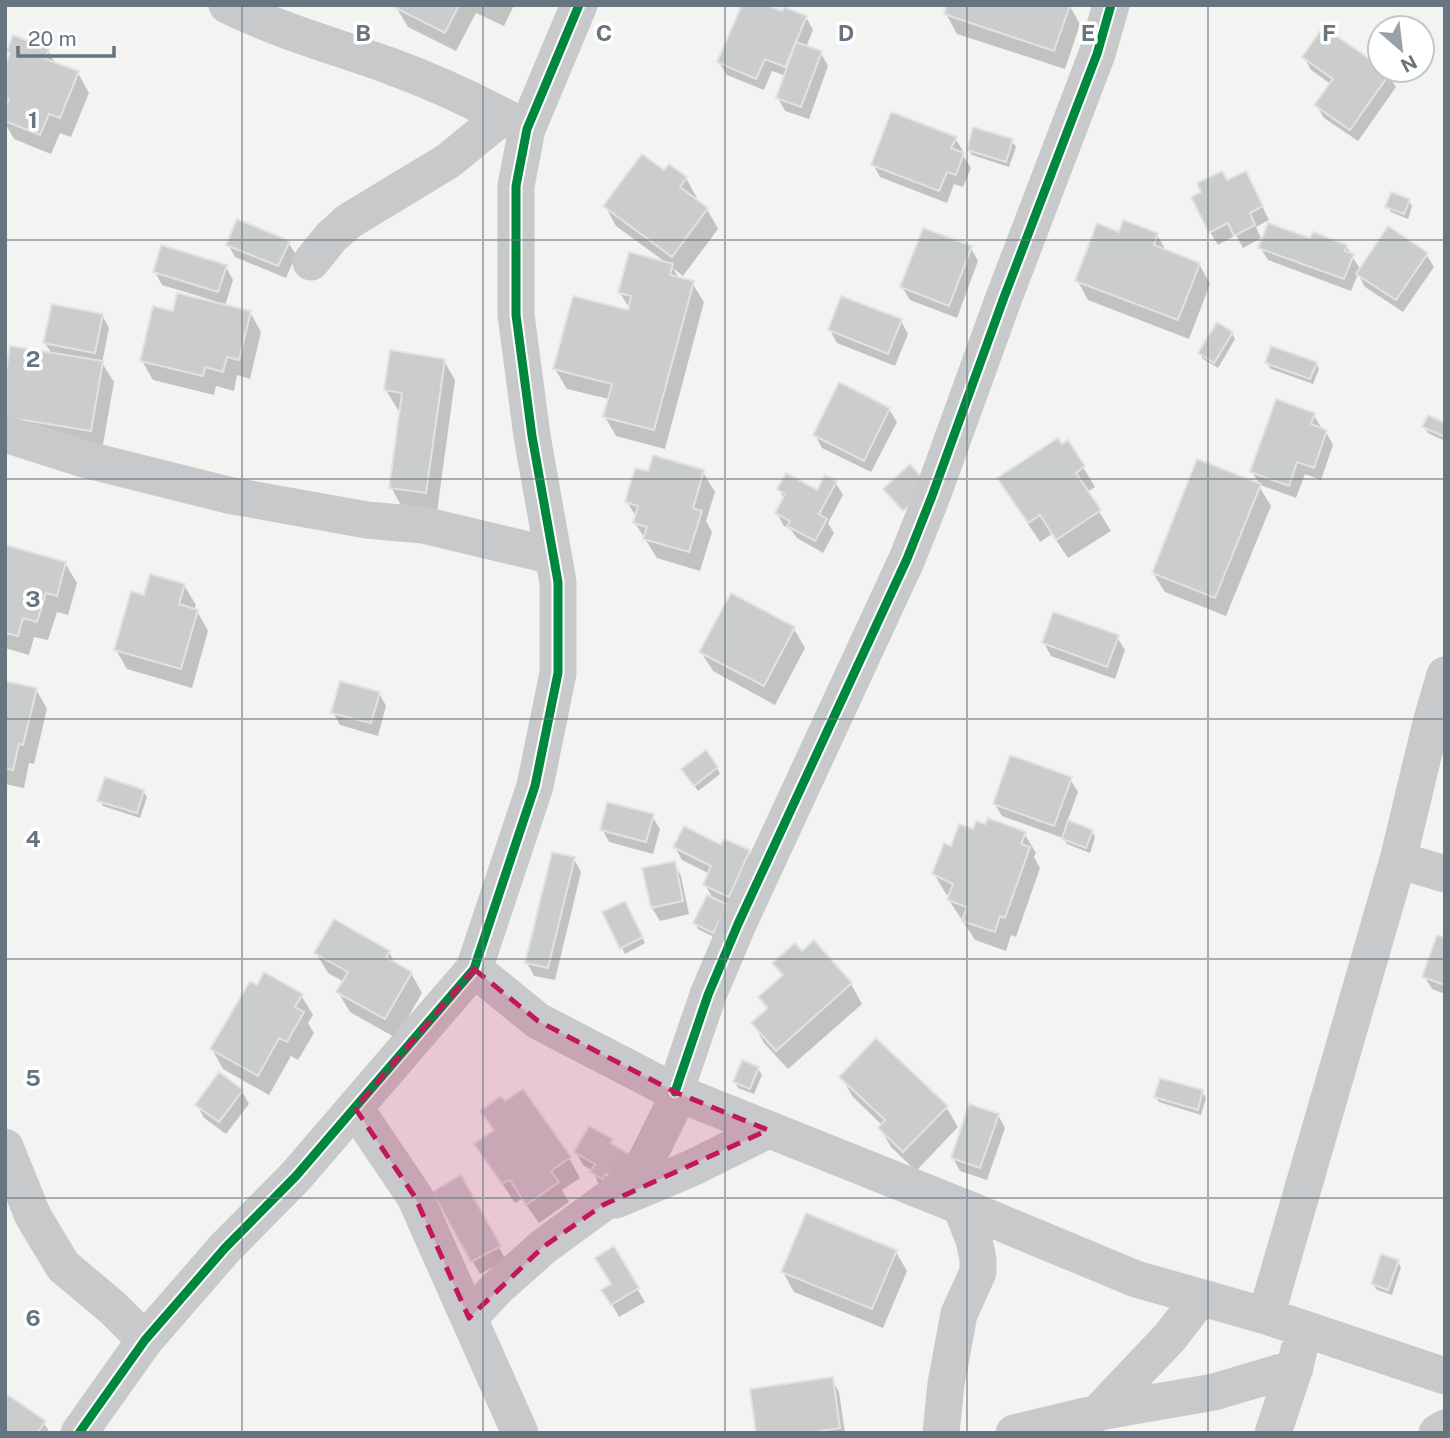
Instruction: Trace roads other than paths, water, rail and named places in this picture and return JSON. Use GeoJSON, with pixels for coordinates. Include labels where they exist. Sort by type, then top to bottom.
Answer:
{"type":"FeatureCollection","features":[{"type":"Feature","properties":{"kind":"street"},"geometry":{"type":"LineString","coordinates":[[227,5],[280,29],[411,74],[515,122]]}},
{"type":"Feature","properties":{"kind":"street"},"geometry":{"type":"LineString","coordinates":[[79,1433],[145,1340],[225,1248],[296,1176],[474,969],[535,786],[558,673],[558,582],[532,436],[516,315],[515,122],[579,5]]}},
{"type":"Feature","properties":{"kind":"street"},"geometry":{"type":"LineString","coordinates":[[469,1318],[497,1288],[543,1247],[603,1205],[646,1161],[677,1093],[708,995],[738,924],[907,559],[1092,66],[1111,5]]}},
{"type":"Feature","properties":{"kind":"street"},"geometry":{"type":"LineString","coordinates":[[311,262],[331,237],[349,221],[515,122]]}},
{"type":"Feature","properties":{"kind":"street"},"geometry":{"type":"LineString","coordinates":[[5,434],[84,459],[228,495],[366,520],[423,526],[552,556]]}},
{"type":"Feature","properties":{"kind":"street"},"geometry":{"type":"LineString","coordinates":[[1266,1316],[1398,860],[1445,675]]}},
{"type":"Feature","properties":{"kind":"street"},"geometry":{"type":"LineString","coordinates":[[1398,860],[1445,874]]}},
{"type":"Feature","properties":{"kind":"street"},"geometry":{"type":"LineString","coordinates":[[474,969],[538,1020],[677,1093],[1136,1279],[1266,1316],[1445,1376]]}},
{"type":"Feature","properties":{"kind":"street"},"geometry":{"type":"LineString","coordinates":[[355,1108],[415,1198],[520,1433]]}},
{"type":"Feature","properties":{"kind":"street"},"geometry":{"type":"LineString","coordinates":[[603,1205],[692,1168],[768,1130]]}},
{"type":"Feature","properties":{"kind":"street"},"geometry":{"type":"LineString","coordinates":[[5,1147],[33,1216],[63,1266],[113,1308],[145,1340]]}},
{"type":"Feature","properties":{"kind":"street"},"geometry":{"type":"LineString","coordinates":[[941,1433],[943,1398],[959,1314],[978,1272],[974,1240],[961,1207]]}},
{"type":"Feature","properties":{"kind":"street"},"geometry":{"type":"LineString","coordinates":[[1098,1413],[1170,1337],[1200,1297]]}},
{"type":"Feature","properties":{"kind":"street"},"geometry":{"type":"LineString","coordinates":[[1273,1433],[1294,1368],[1303,1329]]}},
{"type":"Feature","properties":{"kind":"street"},"geometry":{"type":"LineString","coordinates":[[1014,1433],[1098,1413],[1201,1395],[1294,1368]]}},
{"type":"Feature","properties":{"kind":"street"},"geometry":{"type":"LineString","coordinates":[[1437,1433],[1445,1428]]}}]}
